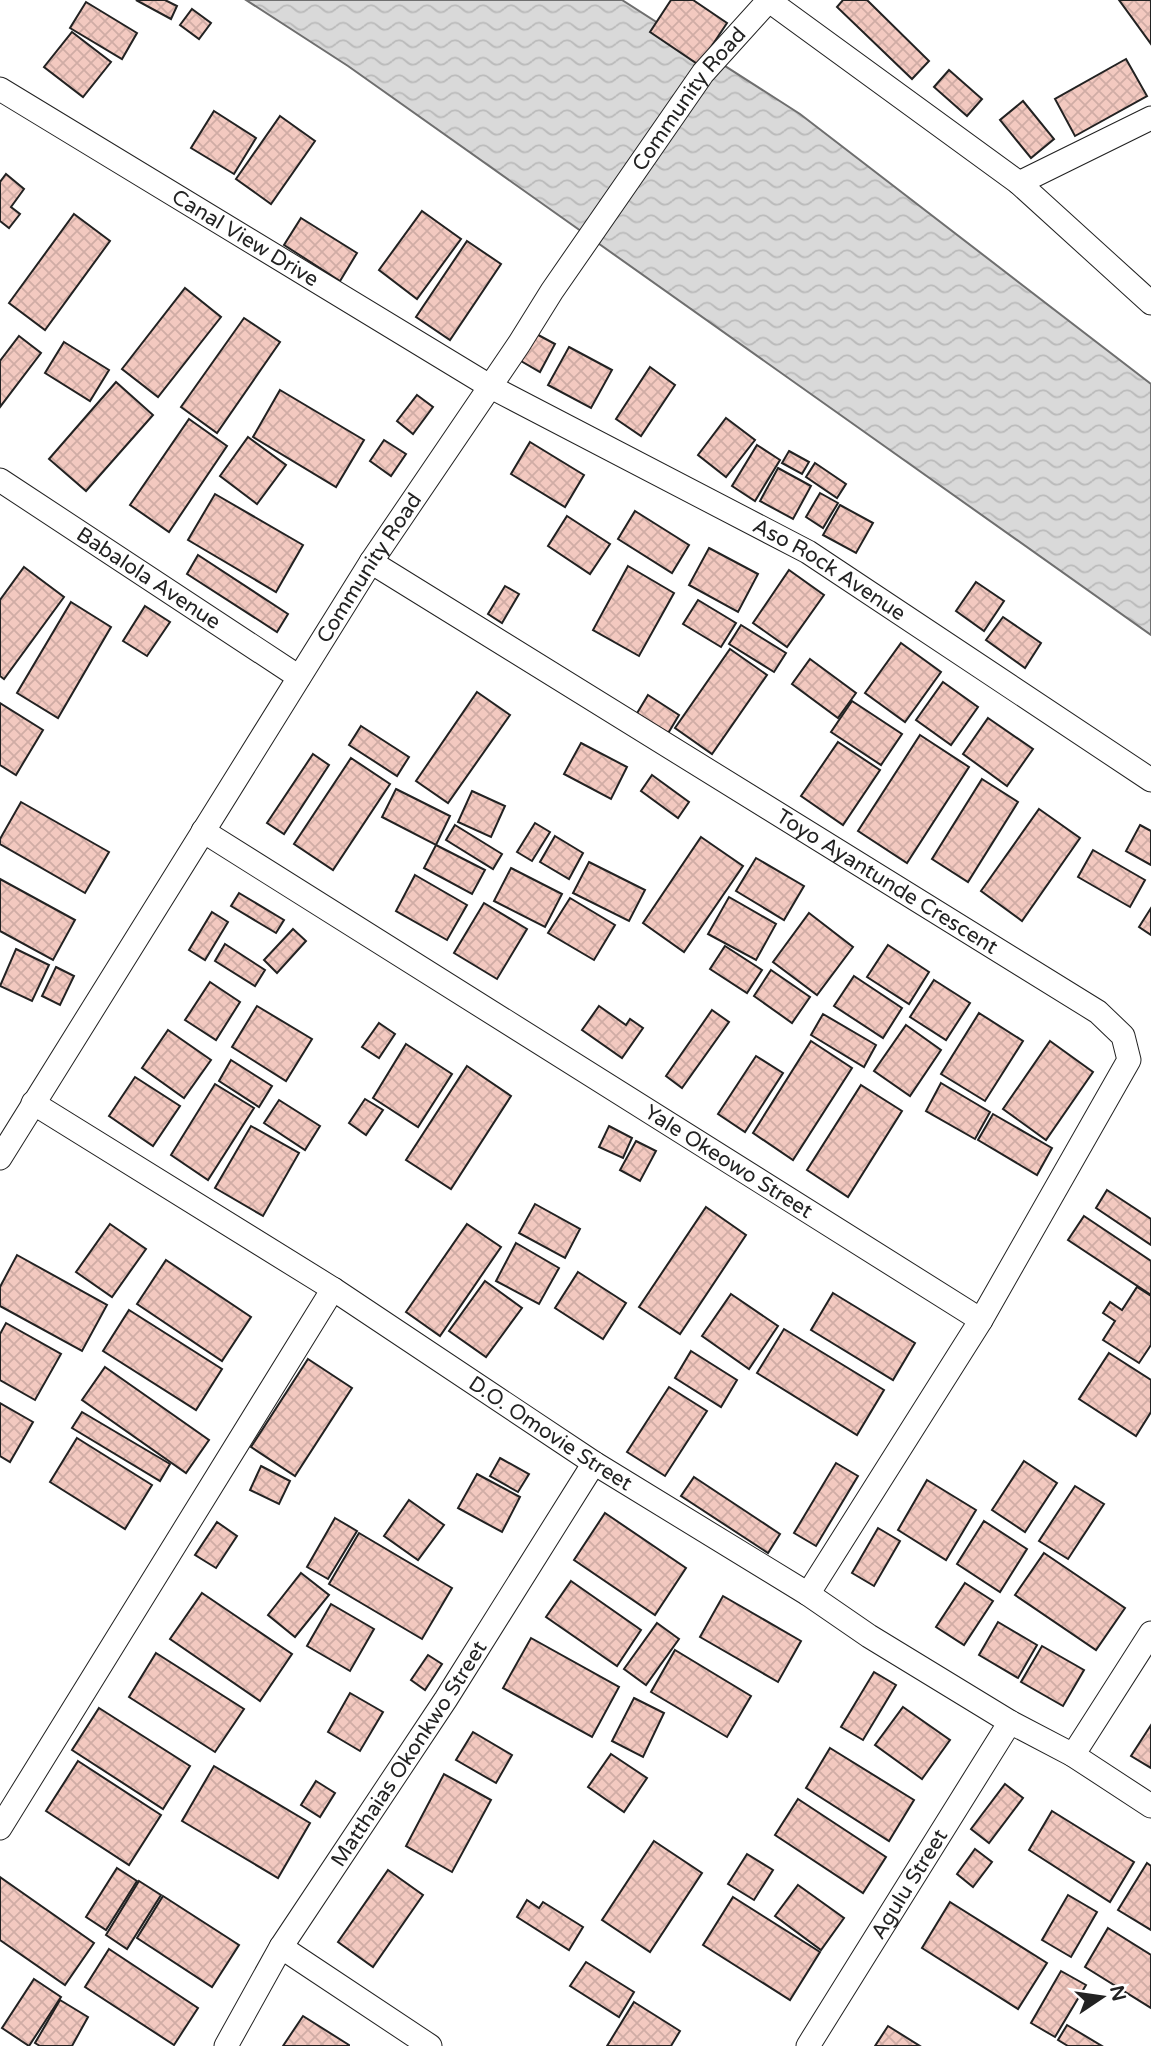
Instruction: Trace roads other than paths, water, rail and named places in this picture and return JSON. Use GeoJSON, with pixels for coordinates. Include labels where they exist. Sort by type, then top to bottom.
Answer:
{"type":"FeatureCollection","features":[{"type":"Feature","properties":{"kind":"street","name":"Community Road"},"geometry":{"type":"LineString","coordinates":[[0,1158],[371,562],[491,387],[552,291],[703,73],[769,0]]}},
{"type":"Feature","properties":{"kind":"street"},"geometry":{"type":"LineString","coordinates":[[769,0],[1019,183],[1151,303]]}},
{"type":"Feature","properties":{"kind":"street","name":"Canal View Drive"},"geometry":{"type":"LineString","coordinates":[[0,89],[491,387]]}},
{"type":"Feature","properties":{"kind":"street"},"geometry":{"type":"LineString","coordinates":[[1019,183],[1151,118]]}},
{"type":"Feature","properties":{"kind":"street","name":"Aso Rock Avenue"},"geometry":{"type":"LineString","coordinates":[[491,387],[808,552],[1151,780]]}},
{"type":"Feature","properties":{"kind":"street","name":"Babalola Avenue"},"geometry":{"type":"LineString","coordinates":[[4,490],[299,677]]}},
{"type":"Feature","properties":{"kind":"street","name":"Toyo Ayantunde Crescent"},"geometry":{"type":"LineString","coordinates":[[371,562],[1098,1012],[1123,1036],[1129,1060],[981,1320]]}},
{"type":"Feature","properties":{"kind":"street","name":"Yale Okeowo Street"},"geometry":{"type":"LineString","coordinates":[[203,831],[981,1320]]}},
{"type":"Feature","properties":{"kind":"street","name":"D.O. Omovie Street"},"geometry":{"type":"LineString","coordinates":[[33,1103],[333,1289],[594,1463],[808,1594],[869,1636],[1010,1722],[1073,1755],[1151,1806]]}},
{"type":"Feature","properties":{"kind":"street"},"geometry":{"type":"LineString","coordinates":[[0,1828],[333,1289]]}},
{"type":"Feature","properties":{"kind":"street"},"geometry":{"type":"LineString","coordinates":[[808,1594],[981,1320]]}},
{"type":"Feature","properties":{"kind":"street","name":"Matthaias Okonkwo Street"},"geometry":{"type":"LineString","coordinates":[[226,2046],[281,1947],[446,1699],[594,1463]]}},
{"type":"Feature","properties":{"kind":"street"},"geometry":{"type":"LineString","coordinates":[[1073,1755],[1151,1633]]}},
{"type":"Feature","properties":{"kind":"street","name":"Agulu Street"},"geometry":{"type":"LineString","coordinates":[[808,2046],[1010,1722]]}},
{"type":"Feature","properties":{"kind":"street"},"geometry":{"type":"LineString","coordinates":[[281,1947],[430,2046]]}},
{"type":"Feature","properties":{"kind":"water"},"geometry":{"type":"Polygon","coordinates":[[[246,0],[622,0],[800,114],[1151,384],[1151,635],[348,66],[246,0]]]}}]}
